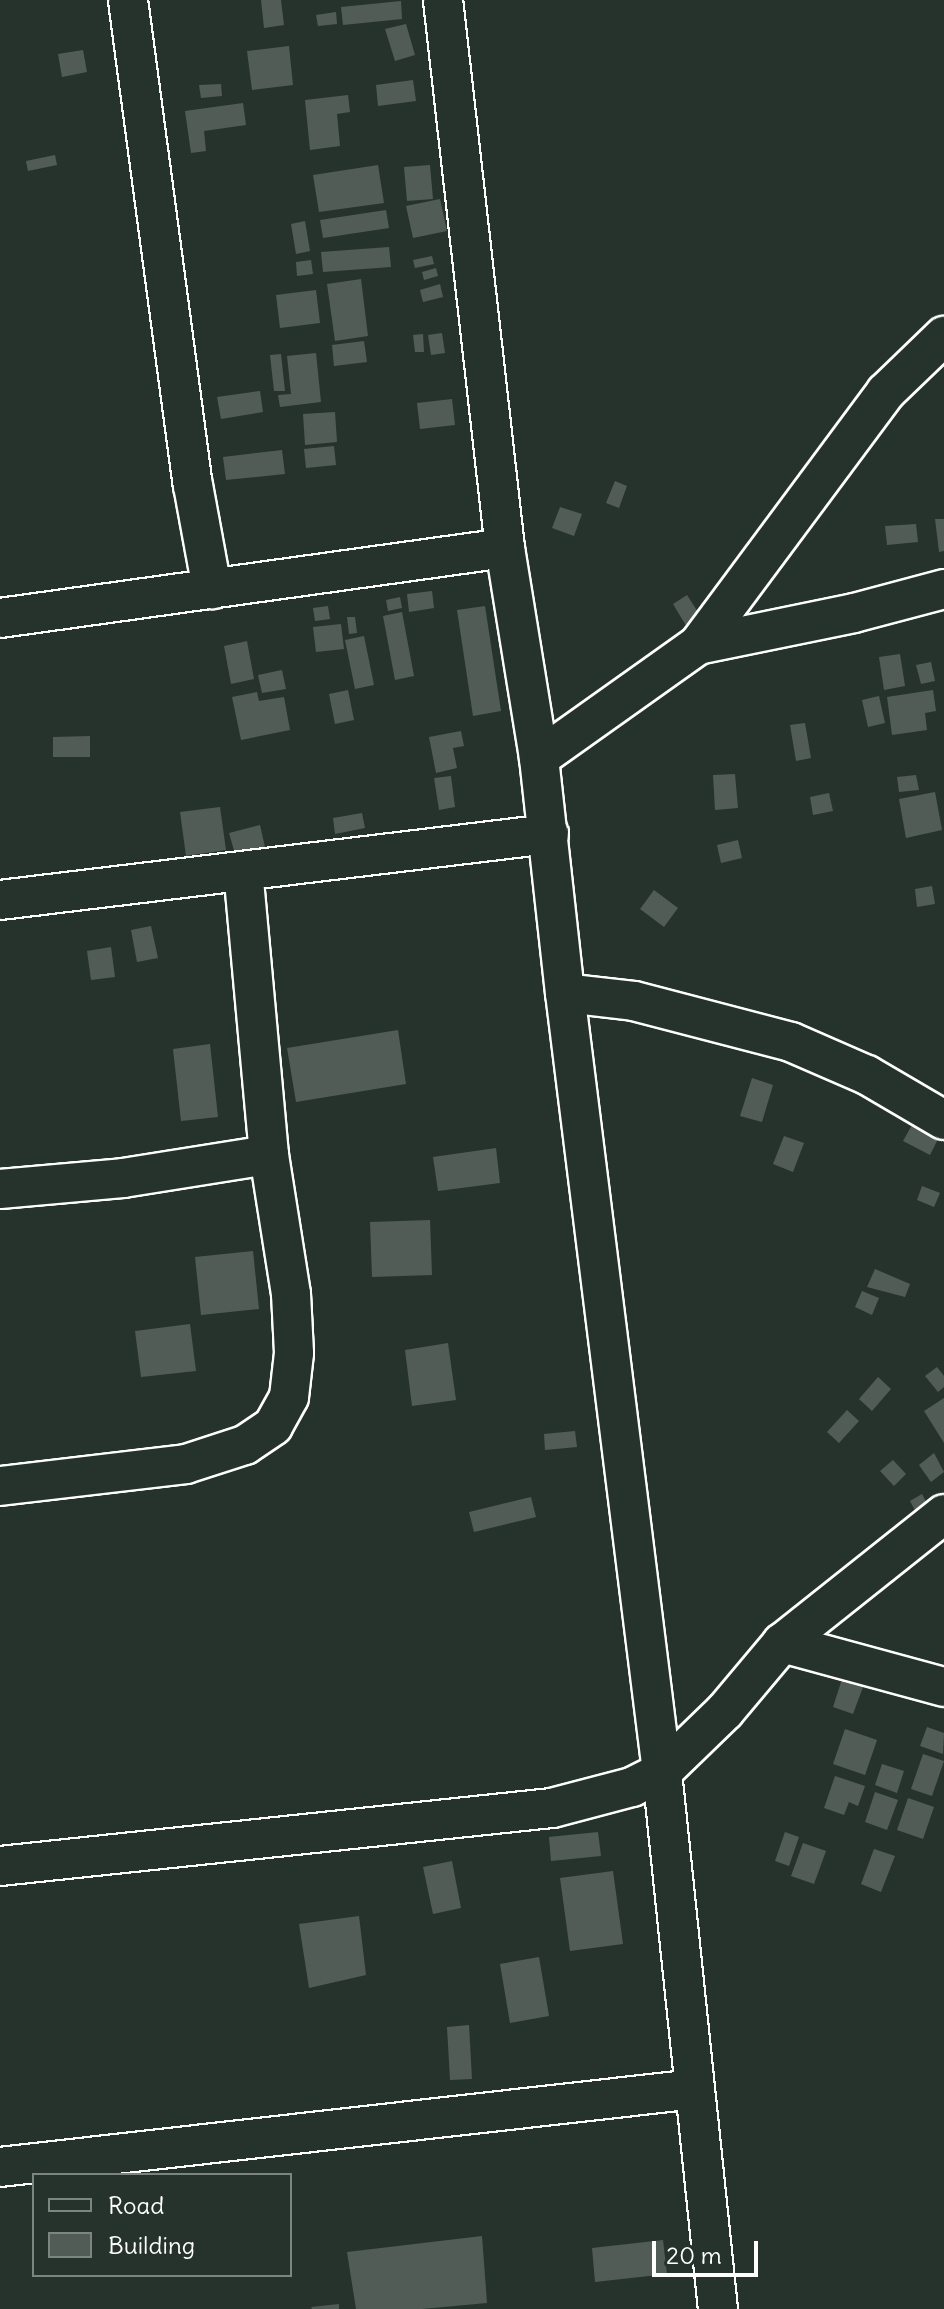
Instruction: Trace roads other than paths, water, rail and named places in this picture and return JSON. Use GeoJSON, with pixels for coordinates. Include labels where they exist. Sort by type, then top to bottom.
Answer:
{"type":"FeatureCollection","features":[{"type":"Feature","properties":{"kind":"street"},"geometry":{"type":"LineString","coordinates":[[128,0],[193,485],[212,589]]}},
{"type":"Feature","properties":{"kind":"street"},"geometry":{"type":"LineString","coordinates":[[443,0],[505,548],[549,834],[565,993],[662,1772],[718,2309]]}},
{"type":"Feature","properties":{"kind":"street"},"geometry":{"type":"LineString","coordinates":[[539,758],[698,645],[886,392],[944,336]]}},
{"type":"Feature","properties":{"kind":"street"},"geometry":{"type":"LineString","coordinates":[[0,618],[505,548]]}},
{"type":"Feature","properties":{"kind":"street"},"geometry":{"type":"LineString","coordinates":[[698,645],[854,613],[944,589]]}},
{"type":"Feature","properties":{"kind":"street"},"geometry":{"type":"LineString","coordinates":[[0,900],[549,834]]}},
{"type":"Feature","properties":{"kind":"street"},"geometry":{"type":"LineString","coordinates":[[0,1486],[186,1464],[245,1445],[273,1426],[289,1397],[294,1353],[291,1294],[269,1155],[243,871]]}},
{"type":"Feature","properties":{"kind":"street"},"geometry":{"type":"LineString","coordinates":[[565,993],[634,1001],[791,1042],[867,1075],[944,1120]]}},
{"type":"Feature","properties":{"kind":"street"},"geometry":{"type":"LineString","coordinates":[[0,1189],[123,1178],[269,1155]]}},
{"type":"Feature","properties":{"kind":"street"},"geometry":{"type":"LineString","coordinates":[[0,1866],[552,1808],[632,1787],[662,1772],[725,1711],[782,1643],[944,1514]]}},
{"type":"Feature","properties":{"kind":"street"},"geometry":{"type":"LineString","coordinates":[[782,1643],[944,1687]]}},
{"type":"Feature","properties":{"kind":"street"},"geometry":{"type":"LineString","coordinates":[[0,2167],[695,2089]]}}]}
